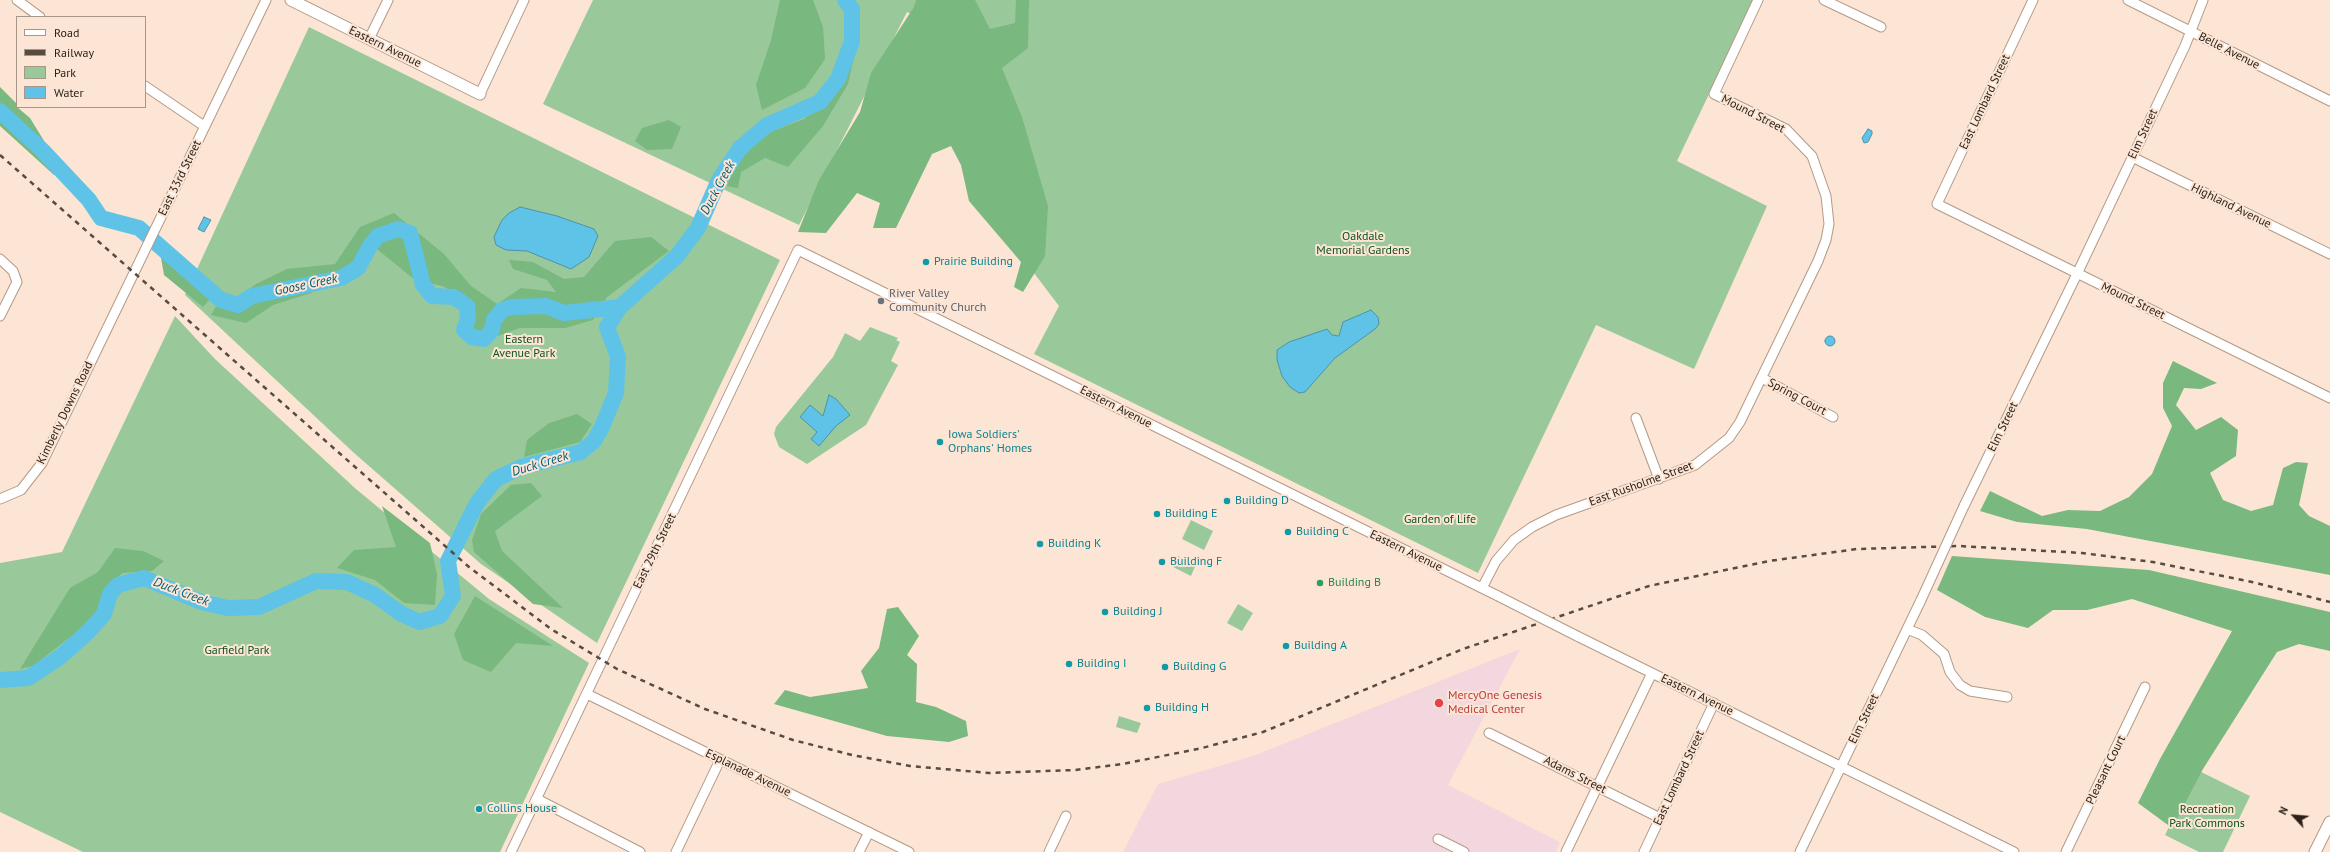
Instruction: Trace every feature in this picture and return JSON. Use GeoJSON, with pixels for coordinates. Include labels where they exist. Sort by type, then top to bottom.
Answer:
{"type":"FeatureCollection","features":[{"type":"Feature","properties":{"kind":"main road","name":"Eastern Avenue"},"geometry":{"type":"LineString","coordinates":[[291,0],[480,94]]}},
{"type":"Feature","properties":{"kind":"main road"},"geometry":{"type":"LineString","coordinates":[[2316,852],[2328,829]]}},
{"type":"Feature","properties":{"kind":"street"},"geometry":{"type":"LineString","coordinates":[[17,0],[38,16]]}},
{"type":"Feature","properties":{"kind":"street","name":"East 33rd Street"},"geometry":{"type":"LineString","coordinates":[[93,356],[266,0]]}},
{"type":"Feature","properties":{"kind":"street"},"geometry":{"type":"LineString","coordinates":[[369,39],[388,0]]}},
{"type":"Feature","properties":{"kind":"street"},"geometry":{"type":"LineString","coordinates":[[480,94],[524,0]]}},
{"type":"Feature","properties":{"kind":"street","name":"Mound Street"},"geometry":{"type":"LineString","coordinates":[[1758,0],[1714,94],[1786,128],[1812,156],[1826,196]]}},
{"type":"Feature","properties":{"kind":"street"},"geometry":{"type":"LineString","coordinates":[[1824,0],[1881,27]]}},
{"type":"Feature","properties":{"kind":"street","name":"East Lombard Street"},"geometry":{"type":"LineString","coordinates":[[1937,204],[2034,0]]}},
{"type":"Feature","properties":{"kind":"street","name":"Belle Avenue"},"geometry":{"type":"LineString","coordinates":[[2128,0],[2330,101]]}},
{"type":"Feature","properties":{"kind":"street","name":"Elm Street"},"geometry":{"type":"LineString","coordinates":[[1800,852],[1921,600],[1964,506],[2077,274],[2203,0]]}},
{"type":"Feature","properties":{"kind":"street"},"geometry":{"type":"LineString","coordinates":[[146,87],[204,126]]}},
{"type":"Feature","properties":{"kind":"street","name":"Highland Avenue"},"geometry":{"type":"LineString","coordinates":[[2132,157],[2330,254]]}},
{"type":"Feature","properties":{"kind":"street","name":"East Rusholme Street"},"geometry":{"type":"LineString","coordinates":[[1482,588],[1496,561],[1514,540],[1532,527],[1556,515],[1695,465],[1729,438],[1740,422],[1818,261],[1826,240],[1829,224],[1826,196]]}},
{"type":"Feature","properties":{"kind":"street","name":"Mound Street"},"geometry":{"type":"LineString","coordinates":[[1937,204],[2330,398]]}},
{"type":"Feature","properties":{"kind":"street","name":"Eastern Avenue"},"geometry":{"type":"LineString","coordinates":[[798,250],[2014,852]]}},
{"type":"Feature","properties":{"kind":"street","name":"East 29th Street"},"geometry":{"type":"LineString","coordinates":[[511,852],[798,250]]}},
{"type":"Feature","properties":{"kind":"street"},"geometry":{"type":"LineString","coordinates":[[0,259],[13,271],[17,282],[0,316]]}},
{"type":"Feature","properties":{"kind":"street","name":"Kimberly Downs Road"},"geometry":{"type":"LineString","coordinates":[[0,499],[21,490],[42,463],[93,356]]}},
{"type":"Feature","properties":{"kind":"street","name":"Spring Court"},"geometry":{"type":"LineString","coordinates":[[1762,378],[1833,417]]}},
{"type":"Feature","properties":{"kind":"street"},"geometry":{"type":"LineString","coordinates":[[1636,418],[1659,478]]}},
{"type":"Feature","properties":{"kind":"street"},"geometry":{"type":"LineString","coordinates":[[1907,629],[1922,635],[1944,654],[1950,672],[1960,686],[1970,691],[2007,697]]}},
{"type":"Feature","properties":{"kind":"street"},"geometry":{"type":"LineString","coordinates":[[1566,852],[1652,673]]}},
{"type":"Feature","properties":{"kind":"street","name":"Pleasant Court"},"geometry":{"type":"LineString","coordinates":[[2066,852],[2145,687]]}},
{"type":"Feature","properties":{"kind":"street","name":"Esplanade Avenue"},"geometry":{"type":"LineString","coordinates":[[587,694],[909,852]]}},
{"type":"Feature","properties":{"kind":"street","name":"East Lombard Street"},"geometry":{"type":"LineString","coordinates":[[1644,852],[1714,704]]}},
{"type":"Feature","properties":{"kind":"street","name":"Adams Street"},"geometry":{"type":"LineString","coordinates":[[1489,733],[1660,818]]}},
{"type":"Feature","properties":{"kind":"street"},"geometry":{"type":"LineString","coordinates":[[676,852],[720,760]]}},
{"type":"Feature","properties":{"kind":"street"},"geometry":{"type":"LineString","coordinates":[[536,800],[640,852]]}},
{"type":"Feature","properties":{"kind":"street"},"geometry":{"type":"LineString","coordinates":[[1049,852],[1066,816]]}},
{"type":"Feature","properties":{"kind":"street"},"geometry":{"type":"LineString","coordinates":[[859,852],[869,832]]}},
{"type":"Feature","properties":{"kind":"street"},"geometry":{"type":"LineString","coordinates":[[1438,839],[1464,852]]}},
{"type":"Feature","properties":{"kind":"street"},"geometry":{"type":"LineString","coordinates":[[1992,852],[1998,844]]}},
{"type":"Feature","properties":{"kind":"shaded area","name":"MercyOne Genesis Medical Center"},"geometry":{"type":"Polygon","coordinates":[[[1520,649],[1448,785],[1560,842],[1556,852],[1123,852],[1158,784],[1253,756],[1520,649]]]}},
{"type":"Feature","properties":{"kind":"green space","name":"Oakdale Memorial Gardens"},"geometry":{"type":"Polygon","coordinates":[[[593,0],[1754,0],[1677,161],[1767,206],[1694,369],[1596,325],[1478,573],[1034,354],[1059,306],[993,219],[950,34],[907,12],[799,225],[543,104],[593,0]]]}},
{"type":"Feature","properties":{"kind":"green space"},"geometry":{"type":"Polygon","coordinates":[[[780,0],[813,0],[823,27],[825,59],[805,88],[762,110],[756,85],[771,40],[780,0]]]}},
{"type":"Feature","properties":{"kind":"green space"},"geometry":{"type":"Polygon","coordinates":[[[916,0],[975,0],[990,29],[1015,23],[1016,0],[1029,0],[1028,48],[1002,68],[1022,117],[1048,206],[1045,256],[1023,292],[1014,287],[1021,262],[969,201],[961,165],[951,146],[932,154],[896,228],[873,228],[880,203],[857,193],[826,233],[798,232],[819,180],[860,112],[871,73],[914,7],[916,0]]]}},
{"type":"Feature","properties":{"kind":"green space","name":"Eastern Avenue Park"},"geometry":{"type":"Polygon","coordinates":[[[309,27],[780,260],[597,643],[481,564],[353,452],[185,295],[309,27]]]}},
{"type":"Feature","properties":{"kind":"green space"},"geometry":{"type":"Polygon","coordinates":[[[854,57],[848,84],[823,126],[788,167],[765,158],[741,172],[738,188],[727,186],[736,160],[765,134],[804,119],[831,97],[848,63],[854,57]]]}},
{"type":"Feature","properties":{"kind":"green space"},"geometry":{"type":"Polygon","coordinates":[[[0,87],[16,103],[16,108],[18,108],[30,118],[65,175],[54,175],[0,126],[0,87]]]}},
{"type":"Feature","properties":{"kind":"green space"},"geometry":{"type":"Polygon","coordinates":[[[669,120],[681,127],[672,149],[647,150],[635,141],[642,128],[669,120]]]}},
{"type":"Feature","properties":{"kind":"green space"},"geometry":{"type":"Polygon","coordinates":[[[394,213],[444,254],[471,286],[497,304],[521,288],[556,292],[547,280],[513,269],[509,260],[533,262],[564,279],[584,277],[615,241],[651,237],[669,251],[607,297],[593,320],[565,328],[520,328],[478,343],[463,297],[442,286],[415,280],[367,241],[354,264],[311,293],[273,305],[246,323],[211,315],[224,293],[239,297],[256,284],[287,269],[335,264],[360,227],[394,213]]]}},
{"type":"Feature","properties":{"kind":"green space"},"geometry":{"type":"Polygon","coordinates":[[[160,252],[211,298],[203,307],[164,275],[160,252]]]}},
{"type":"Feature","properties":{"kind":"green space","name":"Garfield Park"},"geometry":{"type":"Polygon","coordinates":[[[175,316],[215,359],[356,489],[489,599],[589,663],[500,852],[83,852],[0,812],[0,563],[62,552],[175,316]]]}},
{"type":"Feature","properties":{"kind":"green space"},"geometry":{"type":"Polygon","coordinates":[[[870,327],[898,338],[896,340],[900,342],[891,361],[898,365],[866,425],[807,464],[779,447],[774,434],[776,427],[833,357],[845,333],[860,341],[870,327]]]}},
{"type":"Feature","properties":{"kind":"green space"},"geometry":{"type":"Polygon","coordinates":[[[2173,361],[2217,383],[2201,389],[2184,388],[2176,405],[2196,430],[2221,417],[2238,430],[2236,456],[2210,473],[2223,500],[2251,511],[2273,505],[2283,468],[2296,462],[2308,463],[2299,505],[2309,516],[2330,526],[2330,575],[2087,529],[2017,522],[1980,511],[1990,491],[2042,516],[2068,510],[2100,511],[2129,497],[2152,474],[2172,426],[2163,408],[2163,383],[2173,361]]]}},
{"type":"Feature","properties":{"kind":"green space"},"geometry":{"type":"Polygon","coordinates":[[[577,414],[592,424],[580,442],[524,457],[527,440],[549,423],[577,414]]]}},
{"type":"Feature","properties":{"kind":"green space"},"geometry":{"type":"Polygon","coordinates":[[[531,483],[542,496],[495,531],[502,551],[563,608],[533,604],[474,552],[472,540],[481,514],[511,485],[531,483]]]}},
{"type":"Feature","properties":{"kind":"green space"},"geometry":{"type":"Polygon","coordinates":[[[382,506],[430,543],[437,574],[435,605],[404,603],[375,580],[337,568],[354,550],[396,547],[382,506]]]}},
{"type":"Feature","properties":{"kind":"green space"},"geometry":{"type":"Polygon","coordinates":[[[1191,520],[1213,531],[1204,550],[1182,539],[1191,520]]]}},
{"type":"Feature","properties":{"kind":"green space"},"geometry":{"type":"Polygon","coordinates":[[[115,548],[143,551],[164,561],[152,571],[122,573],[104,592],[96,617],[33,666],[20,669],[70,588],[98,572],[115,548]]]}},
{"type":"Feature","properties":{"kind":"green space"},"geometry":{"type":"Polygon","coordinates":[[[1178,556],[1196,564],[1191,576],[1173,567],[1178,556]]]}},
{"type":"Feature","properties":{"kind":"green space"},"geometry":{"type":"Polygon","coordinates":[[[1952,556],[2149,570],[2330,612],[2330,651],[2299,644],[2277,652],[2203,769],[2172,828],[2138,803],[2160,759],[2232,631],[2132,599],[2087,610],[2053,610],[2028,628],[1985,617],[1937,590],[1952,556]]]}},
{"type":"Feature","properties":{"kind":"green space"},"geometry":{"type":"Polygon","coordinates":[[[475,596],[553,646],[516,643],[491,672],[463,660],[454,634],[475,596]]]}},
{"type":"Feature","properties":{"kind":"green space"},"geometry":{"type":"Polygon","coordinates":[[[1238,604],[1253,613],[1242,631],[1227,623],[1238,604]]]}},
{"type":"Feature","properties":{"kind":"green space"},"geometry":{"type":"Polygon","coordinates":[[[898,607],[919,636],[907,655],[917,664],[916,702],[936,707],[966,721],[968,736],[949,742],[887,736],[774,704],[785,690],[810,697],[868,688],[861,671],[879,648],[887,609],[898,607]]]}},
{"type":"Feature","properties":{"kind":"green space"},"geometry":{"type":"Polygon","coordinates":[[[1119,716],[1141,723],[1137,733],[1116,727],[1119,716]]]}},
{"type":"Feature","properties":{"kind":"green space","name":"Recreation Park Commons"},"geometry":{"type":"Polygon","coordinates":[[[2197,770],[2250,796],[2223,852],[2199,852],[2165,835],[2197,770]]]}},
{"type":"Feature","properties":{"kind":"water"},"geometry":{"type":"Polygon","coordinates":[[[1868,129],[1872,131],[1872,134],[1868,142],[1864,143],[1862,138],[1868,129]]]}},
{"type":"Feature","properties":{"kind":"water"},"geometry":{"type":"Polygon","coordinates":[[[520,207],[557,216],[594,229],[598,236],[589,257],[571,269],[527,251],[506,250],[496,245],[494,237],[502,220],[509,213],[520,207]]]}},
{"type":"Feature","properties":{"kind":"water"},"geometry":{"type":"Polygon","coordinates":[[[204,217],[211,220],[204,232],[198,229],[204,217]]]}},
{"type":"Feature","properties":{"kind":"water"},"geometry":{"type":"Polygon","coordinates":[[[1371,310],[1378,317],[1379,324],[1375,329],[1335,358],[1305,392],[1299,393],[1290,387],[1282,376],[1277,360],[1277,350],[1289,342],[1327,329],[1332,335],[1339,336],[1343,322],[1371,310]]]}},
{"type":"Feature","properties":{"kind":"water"},"geometry":{"type":"Polygon","coordinates":[[[1828,336],[1832,336],[1834,337],[1834,345],[1828,346],[1825,343],[1825,339],[1828,336]]]}},
{"type":"Feature","properties":{"kind":"water"},"geometry":{"type":"Polygon","coordinates":[[[829,395],[836,399],[850,415],[836,426],[819,446],[811,439],[817,432],[800,417],[810,405],[823,416],[829,395]]]}},
{"type":"Feature","properties":{"kind":"waterway","name":"Duck Creek"},"geometry":{"type":"LineString","coordinates":[[0,680],[28,678],[60,657],[88,632],[104,614],[110,594],[118,585],[144,578],[201,602],[228,608],[259,607],[316,581],[347,582],[375,595],[400,613],[419,622],[440,616],[453,596],[448,561],[477,503],[496,479],[521,467],[581,452],[594,441],[602,427],[616,393],[618,357],[607,327],[620,307],[677,256],[698,228],[719,180],[740,148],[767,125],[820,102],[838,79],[852,41],[852,9],[845,0]]}},
{"type":"Feature","properties":{"kind":"waterway","name":"Goose Creek"},"geometry":{"type":"LineString","coordinates":[[0,111],[42,150],[89,200],[101,218],[139,228],[221,300],[238,305],[252,296],[341,278],[358,268],[370,246],[378,236],[398,229],[410,233],[423,285],[432,296],[454,297],[467,306],[468,319],[464,330],[472,337],[484,339],[492,330],[494,320],[502,310],[511,307],[546,306],[564,313],[620,307]]}},
{"type":"Feature","properties":{"kind":"railway"},"geometry":{"type":"LineString","coordinates":[[0,155],[469,567],[551,629],[617,669],[705,709],[793,740],[852,755],[910,766],[989,773],[1075,770],[1123,764],[1202,748],[1263,732],[1463,649],[1649,586],[1769,561],[1857,549],[1959,546],[2082,553],[2153,562],[2252,582],[2330,602]]}},
{"type":"Feature","properties":{"kind":"place","name":"Prairie Building"},"geometry":{"type":"Point","coordinates":[926,262]}},
{"type":"Feature","properties":{"kind":"place","name":"River Valley Community Church"},"geometry":{"type":"Point","coordinates":[881,301]}},
{"type":"Feature","properties":{"kind":"place","name":"Iowa Soldiers' Orphans' Homes"},"geometry":{"type":"Point","coordinates":[940,442]}},
{"type":"Feature","properties":{"kind":"place","name":"Building D"},"geometry":{"type":"Point","coordinates":[1227,501]}},
{"type":"Feature","properties":{"kind":"place","name":"Building E"},"geometry":{"type":"Point","coordinates":[1157,514]}},
{"type":"Feature","properties":{"kind":"place","name":"Building C"},"geometry":{"type":"Point","coordinates":[1288,532]}},
{"type":"Feature","properties":{"kind":"place","name":"Building K"},"geometry":{"type":"Point","coordinates":[1040,544]}},
{"type":"Feature","properties":{"kind":"place","name":"Building F"},"geometry":{"type":"Point","coordinates":[1162,562]}},
{"type":"Feature","properties":{"kind":"place","name":"Building B"},"geometry":{"type":"Point","coordinates":[1320,583]}},
{"type":"Feature","properties":{"kind":"place","name":"Building J"},"geometry":{"type":"Point","coordinates":[1105,612]}},
{"type":"Feature","properties":{"kind":"place","name":"Building A"},"geometry":{"type":"Point","coordinates":[1286,646]}},
{"type":"Feature","properties":{"kind":"place","name":"Building I"},"geometry":{"type":"Point","coordinates":[1069,664]}},
{"type":"Feature","properties":{"kind":"place","name":"Building G"},"geometry":{"type":"Point","coordinates":[1165,667]}},
{"type":"Feature","properties":{"kind":"place","name":"MercyOne Genesis Medical Center"},"geometry":{"type":"Point","coordinates":[1439,703]}},
{"type":"Feature","properties":{"kind":"place","name":"Building H"},"geometry":{"type":"Point","coordinates":[1147,708]}},
{"type":"Feature","properties":{"kind":"place","name":"Collins House"},"geometry":{"type":"Point","coordinates":[479,809]}},
{"type":"Feature","properties":{"kind":"park label","name":"Garden of Life"},"geometry":{"type":"Point","coordinates":[1440,520]}}]}
